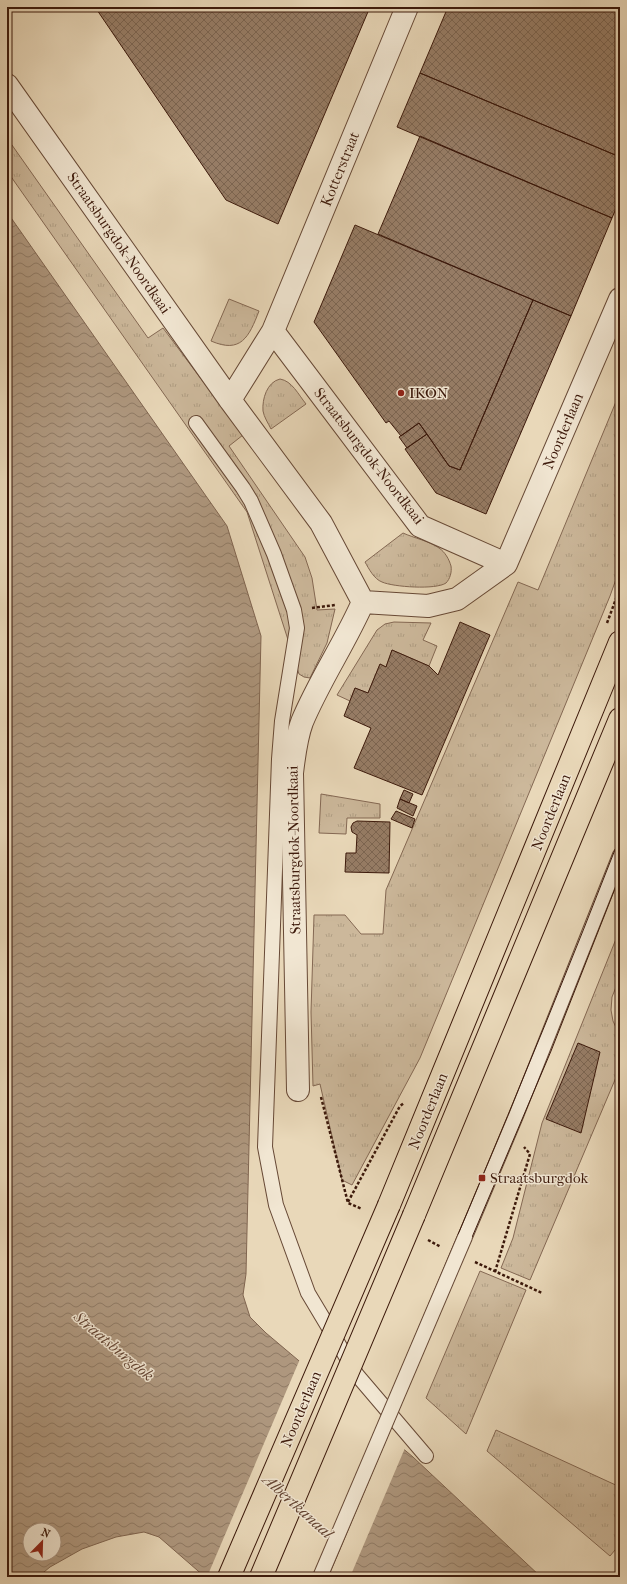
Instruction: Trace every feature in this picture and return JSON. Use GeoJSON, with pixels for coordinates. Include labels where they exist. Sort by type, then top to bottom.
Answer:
{"type":"FeatureCollection","features":[{"type":"Feature","properties":{"kind":"main road","name":"Noorderlaan"},"geometry":{"type":"LineString","coordinates":[[229,1577],[389,1205],[620,642]]}},
{"type":"Feature","properties":{"kind":"main road","name":"Noorderlaan"},"geometry":{"type":"LineString","coordinates":[[261,1577],[414,1215],[620,719]]}},
{"type":"Feature","properties":{"kind":"street","name":"Kotterstraat"},"geometry":{"type":"LineString","coordinates":[[273,331],[407,7]]}},
{"type":"Feature","properties":{"kind":"street","name":"Straatsburgdok-Noordkaai"},"geometry":{"type":"LineString","coordinates":[[7,85],[230,400],[321,523],[364,602],[302,723],[294,756],[292,781],[298,1090]]}},
{"type":"Feature","properties":{"kind":"street","name":"Noorderlaan"},"geometry":{"type":"LineString","coordinates":[[506,564],[620,299]]}},
{"type":"Feature","properties":{"kind":"street"},"geometry":{"type":"LineString","coordinates":[[230,400],[273,331]]}},
{"type":"Feature","properties":{"kind":"street","name":"Straatsburgdok-Noordkaai"},"geometry":{"type":"LineString","coordinates":[[273,331],[420,526],[506,564]]}},
{"type":"Feature","properties":{"kind":"street"},"geometry":{"type":"LineString","coordinates":[[364,602],[428,606],[457,599],[506,564]]}},
{"type":"Feature","properties":{"kind":"lane"},"geometry":{"type":"LineString","coordinates":[[196,423],[251,501],[274,554],[294,610],[297,628],[282,721],[279,759],[265,1147],[276,1205],[308,1293],[357,1375],[426,1456]]}},
{"type":"Feature","properties":{"kind":"lane"},"geometry":{"type":"LineString","coordinates":[[320,1577],[516,1116],[620,855]]}},
{"type":"Feature","properties":{"kind":"path"},"geometry":{"type":"LineString","coordinates":[[294,610],[364,602]]}},
{"type":"Feature","properties":{"kind":"path"},"geometry":{"type":"LineString","coordinates":[[348,1203],[400,1106],[410,1099]]}},
{"type":"Feature","properties":{"kind":"path"},"geometry":{"type":"LineString","coordinates":[[495,1272],[530,1154],[523,1146]]}},
{"type":"Feature","properties":{"kind":"green space"},"geometry":{"type":"Polygon","coordinates":[[[7,138],[148,338],[163,328],[243,435],[229,446],[305,557],[312,578],[317,610],[335,609],[327,643],[310,678],[299,674],[247,512],[7,171],[7,138]]]}},
{"type":"Feature","properties":{"kind":"green space"},"geometry":{"type":"Polygon","coordinates":[[[229,299],[259,311],[252,328],[242,341],[237,344],[221,345],[211,341],[229,299]]]}},
{"type":"Feature","properties":{"kind":"green space"},"geometry":{"type":"Polygon","coordinates":[[[280,379],[288,382],[306,404],[271,429],[263,411],[263,401],[269,387],[275,381],[280,379]]]}},
{"type":"Feature","properties":{"kind":"green space"},"geometry":{"type":"Polygon","coordinates":[[[620,392],[620,568],[610,596],[420,1058],[352,1185],[342,1180],[320,1084],[313,1086],[311,1012],[314,915],[345,915],[361,934],[383,934],[386,890],[518,582],[538,590],[620,392]]]}},
{"type":"Feature","properties":{"kind":"green space"},"geometry":{"type":"Polygon","coordinates":[[[403,533],[431,543],[443,552],[451,566],[450,577],[446,583],[424,587],[404,586],[387,584],[379,581],[374,576],[365,562],[403,533]]]}},
{"type":"Feature","properties":{"kind":"green space"},"geometry":{"type":"Polygon","coordinates":[[[394,622],[431,623],[423,640],[437,646],[429,666],[392,650],[386,667],[380,664],[368,693],[355,688],[350,701],[337,695],[377,630],[385,624],[394,622]]]}},
{"type":"Feature","properties":{"kind":"green space"},"geometry":{"type":"Polygon","coordinates":[[[321,794],[380,804],[380,818],[347,818],[346,834],[319,833],[321,794]]]}},
{"type":"Feature","properties":{"kind":"green space"},"geometry":{"type":"Polygon","coordinates":[[[620,929],[620,977],[612,997],[611,1010],[613,1021],[620,1036],[620,1068],[530,1280],[501,1268],[513,1238],[542,1123],[620,929]]]}},
{"type":"Feature","properties":{"kind":"green space"},"geometry":{"type":"Polygon","coordinates":[[[480,1271],[526,1290],[466,1434],[426,1398],[480,1271]]]}},
{"type":"Feature","properties":{"kind":"green space"},"geometry":{"type":"Polygon","coordinates":[[[496,1430],[620,1487],[620,1544],[610,1556],[487,1451],[496,1430]]]}},
{"type":"Feature","properties":{"kind":"water","name":"Straatsburgdok"},"geometry":{"type":"Polygon","coordinates":[[[7,212],[227,526],[261,636],[246,1274],[243,1295],[250,1317],[266,1333],[413,1457],[541,1577],[205,1577],[159,1537],[144,1532],[116,1537],[82,1549],[62,1560],[62,1522],[22,1522],[22,1562],[59,1562],[38,1577],[7,1577],[7,212]]]}},
{"type":"Feature","properties":{"kind":"pier"},"geometry":{"type":"Polygon","coordinates":[[[300,1359],[405,1448],[350,1577],[207,1577],[300,1359]]]}},
{"type":"Feature","properties":{"kind":"building"},"geometry":{"type":"Polygon","coordinates":[[[95,7],[370,7],[278,224],[226,200],[95,7]]]}},
{"type":"Feature","properties":{"kind":"building"},"geometry":{"type":"Polygon","coordinates":[[[448,7],[620,7],[620,157],[420,73],[448,7]]]}},
{"type":"Feature","properties":{"kind":"building"},"geometry":{"type":"Polygon","coordinates":[[[420,73],[620,157],[620,199],[612,218],[397,127],[420,73]]]}},
{"type":"Feature","properties":{"kind":"building"},"geometry":{"type":"Polygon","coordinates":[[[420,136],[612,218],[571,316],[378,234],[420,136]]]}},
{"type":"Feature","properties":{"kind":"building"},"geometry":{"type":"Polygon","coordinates":[[[355,225],[533,300],[460,470],[449,466],[419,423],[401,436],[389,421],[386,423],[314,322],[355,225]]]}},
{"type":"Feature","properties":{"kind":"building"},"geometry":{"type":"Polygon","coordinates":[[[533,300],[571,316],[486,514],[436,493],[405,449],[427,434],[449,466],[460,470],[533,300]]]}},
{"type":"Feature","properties":{"kind":"building"},"geometry":{"type":"Polygon","coordinates":[[[419,423],[427,434],[407,448],[399,437],[419,423]]]}},
{"type":"Feature","properties":{"kind":"building"},"geometry":{"type":"Polygon","coordinates":[[[460,622],[490,635],[422,795],[354,768],[371,728],[344,716],[355,688],[368,693],[380,664],[386,667],[392,650],[429,666],[438,675],[460,622]]]}},
{"type":"Feature","properties":{"kind":"building"},"geometry":{"type":"Polygon","coordinates":[[[404,790],[413,794],[409,803],[400,799],[404,790]]]}},
{"type":"Feature","properties":{"kind":"building"},"geometry":{"type":"Polygon","coordinates":[[[400,799],[417,806],[413,816],[397,808],[400,799]]]}},
{"type":"Feature","properties":{"kind":"building"},"geometry":{"type":"Polygon","coordinates":[[[396,811],[415,819],[412,828],[391,819],[396,811]]]}},
{"type":"Feature","properties":{"kind":"building"},"geometry":{"type":"Polygon","coordinates":[[[357,821],[390,822],[389,873],[345,872],[346,853],[356,853],[357,835],[352,832],[351,827],[353,823],[357,821]]]}},
{"type":"Feature","properties":{"kind":"building"},"geometry":{"type":"Polygon","coordinates":[[[578,1043],[600,1052],[581,1133],[546,1119],[578,1043]]]}},
{"type":"Feature","properties":{"kind":"tram line"},"geometry":{"type":"LineString","coordinates":[[313,1577],[508,1116],[620,837]]}},
{"type":"Feature","properties":{"kind":"tram line"},"geometry":{"type":"LineString","coordinates":[[328,1577],[551,1051],[620,876]]}},
{"type":"Feature","properties":{"kind":"place","name":"IKON"},"geometry":{"type":"Point","coordinates":[401,393]}},
{"type":"Feature","properties":{"kind":"place","name":"Straatsburgdok"},"geometry":{"type":"Point","coordinates":[482,1178]}},
{"type":"Feature","properties":{"kind":"water label","name":"Albertkanaal"},"geometry":{"type":"Point","coordinates":[298,1506]}}]}
